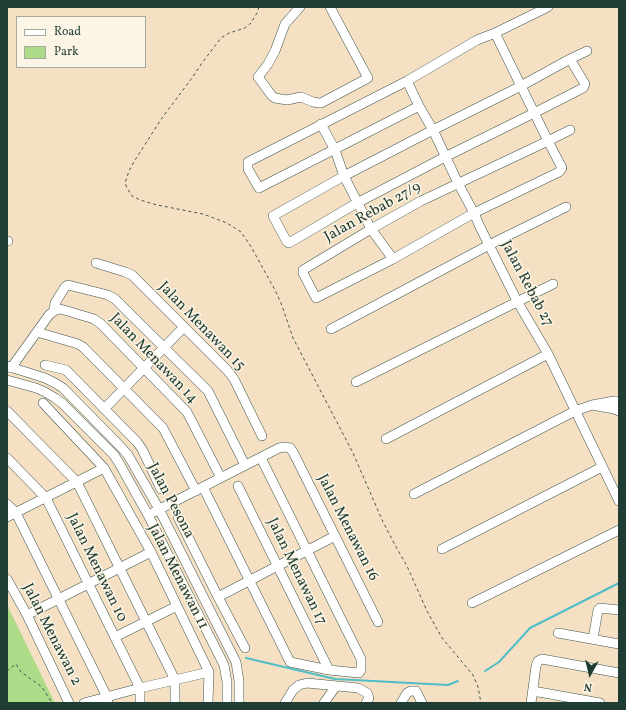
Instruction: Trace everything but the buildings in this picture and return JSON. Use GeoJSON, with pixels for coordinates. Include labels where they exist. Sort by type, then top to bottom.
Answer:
{"type":"FeatureCollection","features":[{"type":"Feature","properties":{"kind":"street"},"geometry":{"type":"LineString","coordinates":[[300,7],[285,24],[275,51],[268,64],[258,77],[272,96],[279,100],[301,97],[319,103],[368,78],[330,7]]}},
{"type":"Feature","properties":{"kind":"street"},"geometry":{"type":"LineString","coordinates":[[419,106],[259,188],[248,170],[248,162],[407,81],[477,40],[495,33],[548,7]]}},
{"type":"Feature","properties":{"kind":"street"},"geometry":{"type":"LineString","coordinates":[[321,124],[335,150],[344,176],[370,229],[393,259],[474,213],[559,172],[562,168],[495,33]]}},
{"type":"Feature","properties":{"kind":"street"},"geometry":{"type":"LineString","coordinates":[[570,59],[584,84],[583,88],[445,157],[357,203],[289,243],[287,242],[273,216],[344,176],[521,86],[570,59],[586,51]]}},
{"type":"Feature","properties":{"kind":"street","name":"Jalan Rebab 27"},"geometry":{"type":"LineString","coordinates":[[407,81],[433,130],[517,301],[548,354],[619,501]]}},
{"type":"Feature","properties":{"kind":"street","name":"Jalan Rebab 27/9"},"geometry":{"type":"LineString","coordinates":[[393,259],[316,298],[303,273],[303,270],[370,229],[421,201],[570,130]]}},
{"type":"Feature","properties":{"kind":"street"},"geometry":{"type":"LineString","coordinates":[[331,329],[566,206]]}},
{"type":"Feature","properties":{"kind":"street","name":"Jalan Menawan 15"},"geometry":{"type":"LineString","coordinates":[[96,263],[132,275],[227,370],[234,379],[262,436]]}},
{"type":"Feature","properties":{"kind":"street"},"geometry":{"type":"LineString","coordinates":[[356,382],[553,284]]}},
{"type":"Feature","properties":{"kind":"street"},"geometry":{"type":"LineString","coordinates":[[9,367],[49,315],[54,311],[55,303],[65,287],[68,285],[112,297],[210,394],[245,466]]}},
{"type":"Feature","properties":{"kind":"street","name":"Jalan Menawan 14"},"geometry":{"type":"LineString","coordinates":[[54,311],[60,309],[98,321],[183,408],[189,416],[220,478]]}},
{"type":"Feature","properties":{"kind":"street"},"geometry":{"type":"LineString","coordinates":[[104,409],[184,327]]}},
{"type":"Feature","properties":{"kind":"street"},"geometry":{"type":"LineString","coordinates":[[37,332],[81,345],[166,432],[199,489],[249,580],[290,662],[329,670],[359,673],[361,670],[361,659],[261,458],[220,478],[199,489],[159,509],[148,515]]}},
{"type":"Feature","properties":{"kind":"street"},"geometry":{"type":"LineString","coordinates":[[386,439],[548,354]]}},
{"type":"Feature","properties":{"kind":"street"},"geometry":{"type":"LineString","coordinates":[[45,365],[66,370],[140,445],[161,489]]}},
{"type":"Feature","properties":{"kind":"street","name":"Jalan Pesona"},"geometry":{"type":"LineString","coordinates":[[9,367],[45,378],[69,393],[132,460],[159,509],[236,662],[239,681],[239,703]]}},
{"type":"Feature","properties":{"kind":"street","name":"Jalan Pesona"},"geometry":{"type":"LineString","coordinates":[[7,380],[45,392],[55,398],[114,455],[148,515],[224,665],[227,682],[227,703]]}},
{"type":"Feature","properties":{"kind":"street"},"geometry":{"type":"LineString","coordinates":[[414,494],[575,411],[592,405],[619,401]]}},
{"type":"Feature","properties":{"kind":"street","name":"Jalan Menawan 11"},"geometry":{"type":"LineString","coordinates":[[43,403],[104,468],[151,552],[209,672],[208,703]]}},
{"type":"Feature","properties":{"kind":"street"},"geometry":{"type":"LineString","coordinates":[[592,405],[619,410]]}},
{"type":"Feature","properties":{"kind":"street"},"geometry":{"type":"LineString","coordinates":[[7,411],[77,482],[175,680],[175,703]]}},
{"type":"Feature","properties":{"kind":"street","name":"Jalan Menawan 16"},"geometry":{"type":"LineString","coordinates":[[261,458],[279,448],[290,448],[293,452],[378,622]]}},
{"type":"Feature","properties":{"kind":"street","name":"Jalan Menawan 10"},"geometry":{"type":"LineString","coordinates":[[7,458],[46,498],[140,688],[140,703]]}},
{"type":"Feature","properties":{"kind":"street"},"geometry":{"type":"LineString","coordinates":[[442,549],[602,467]]}},
{"type":"Feature","properties":{"kind":"street"},"geometry":{"type":"LineString","coordinates":[[7,517],[104,468]]}},
{"type":"Feature","properties":{"kind":"street","name":"Jalan Menawan 17"},"geometry":{"type":"LineString","coordinates":[[238,486],[329,670]]}},
{"type":"Feature","properties":{"kind":"street"},"geometry":{"type":"LineString","coordinates":[[7,504],[16,513],[107,700]]}},
{"type":"Feature","properties":{"kind":"street"},"geometry":{"type":"LineString","coordinates":[[178,517],[244,648]]}},
{"type":"Feature","properties":{"kind":"street"},"geometry":{"type":"LineString","coordinates":[[472,603],[619,530]]}},
{"type":"Feature","properties":{"kind":"street"},"geometry":{"type":"LineString","coordinates":[[218,597],[335,536]]}},
{"type":"Feature","properties":{"kind":"street"},"geometry":{"type":"LineString","coordinates":[[27,615],[151,552]]}},
{"type":"Feature","properties":{"kind":"street","name":"Jalan Menawan 2"},"geometry":{"type":"LineString","coordinates":[[7,579],[27,615],[69,703]]}},
{"type":"Feature","properties":{"kind":"street"},"geometry":{"type":"LineString","coordinates":[[115,637],[177,606]]}},
{"type":"Feature","properties":{"kind":"street"},"geometry":{"type":"LineString","coordinates":[[594,639],[598,610],[600,608],[619,610]]}},
{"type":"Feature","properties":{"kind":"street"},"geometry":{"type":"LineString","coordinates":[[558,633],[619,644]]}},
{"type":"Feature","properties":{"kind":"street"},"geometry":{"type":"LineString","coordinates":[[531,703],[538,661],[542,660],[619,673]]}},
{"type":"Feature","properties":{"kind":"street"},"geometry":{"type":"LineString","coordinates":[[84,703],[107,700],[140,688],[209,672]]}},
{"type":"Feature","properties":{"kind":"street"},"geometry":{"type":"LineString","coordinates":[[285,703],[293,690],[299,685],[308,683],[358,688],[367,692],[368,700]]}},
{"type":"Feature","properties":{"kind":"street"},"geometry":{"type":"LineString","coordinates":[[324,703],[336,686]]}},
{"type":"Feature","properties":{"kind":"street"},"geometry":{"type":"LineString","coordinates":[[401,703],[411,690],[416,691],[422,703]]}},
{"type":"Feature","properties":{"kind":"street"},"geometry":{"type":"LineString","coordinates":[[533,692],[600,703]]}},
{"type":"Feature","properties":{"kind":"path"},"geometry":{"type":"LineString","coordinates":[[259,7],[251,23],[245,28],[229,33],[221,38],[162,118],[128,171],[125,183],[132,196],[140,200],[203,214],[227,223],[241,232],[246,238],[275,290],[293,338],[353,453],[383,522],[394,545],[407,566],[427,611],[442,638],[473,675],[482,703]]}},
{"type":"Feature","properties":{"kind":"path"},"geometry":{"type":"LineString","coordinates":[[7,671],[16,664],[21,672],[42,687],[52,703]]}},
{"type":"Feature","properties":{"kind":"green space"},"geometry":{"type":"Polygon","coordinates":[[[7,605],[55,703],[7,703],[7,605]]]}},
{"type":"Feature","properties":{"kind":"waterway"},"geometry":{"type":"LineString","coordinates":[[485,671],[499,662],[530,628],[619,583]]}},
{"type":"Feature","properties":{"kind":"waterway"},"geometry":{"type":"LineString","coordinates":[[246,658],[335,679],[448,685],[458,681]]}}]}
